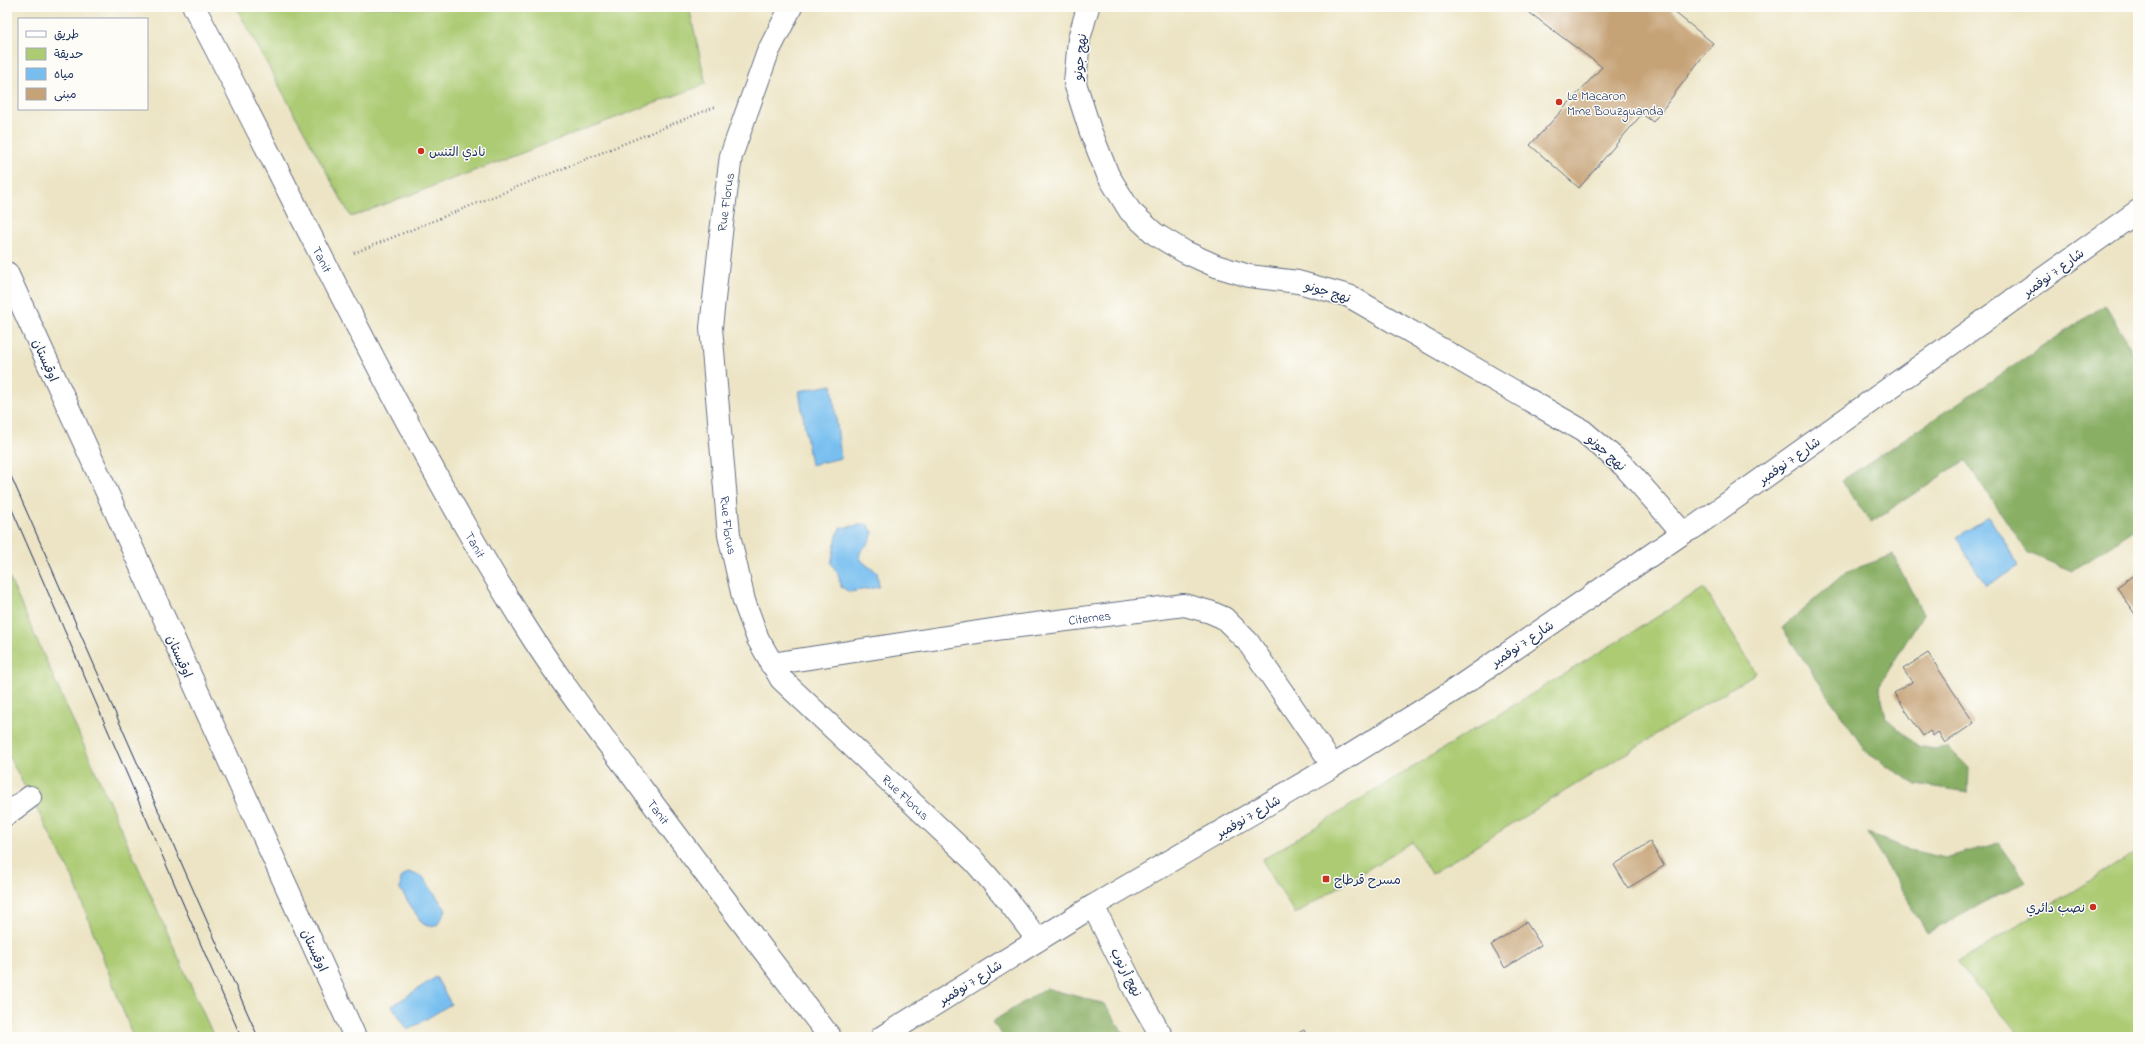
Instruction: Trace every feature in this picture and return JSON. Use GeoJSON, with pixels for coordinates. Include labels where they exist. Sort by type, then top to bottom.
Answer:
{"type":"FeatureCollection","features":[{"type":"Feature","properties":{"kind":"street","name":"Tanit"},"geometry":{"type":"LineString","coordinates":[[194,7],[243,101],[324,265],[461,520],[526,628],[600,732],[830,1037]]}},
{"type":"Feature","properties":{"kind":"street","name":"Rue Florus"},"geometry":{"type":"LineString","coordinates":[[791,7],[768,52],[752,92],[731,156],[711,328],[729,535],[744,600],[758,639],[781,679],[974,861],[1002,893],[1038,940]]}},
{"type":"Feature","properties":{"kind":"street","name":"نهج جونو"},"geometry":{"type":"LineString","coordinates":[[1088,7],[1079,39],[1075,83],[1090,130],[1108,175],[1130,211],[1155,234],[1185,252],[1216,266],[1249,276],[1298,282],[1349,296],[1583,431],[1624,466],[1683,533]]}},
{"type":"Feature","properties":{"kind":"street","name":"شارع 7 نوفمبر"},"geometry":{"type":"LineString","coordinates":[[882,1037],[1093,906],[1333,766],[1453,691],[1683,533],[1700,524],[2138,211]]}},
{"type":"Feature","properties":{"kind":"street","name":"اوقيستان"},"geometry":{"type":"LineString","coordinates":[[7,273],[355,1037]]}},
{"type":"Feature","properties":{"kind":"street","name":"Citernes"},"geometry":{"type":"LineString","coordinates":[[771,664],[1004,628],[1184,606],[1210,612],[1224,618],[1248,642],[1333,766]]}},
{"type":"Feature","properties":{"kind":"street"},"geometry":{"type":"LineString","coordinates":[[7,814],[30,797]]}},
{"type":"Feature","properties":{"kind":"street","name":"نهج أرنوب"},"geometry":{"type":"LineString","coordinates":[[1093,906],[1137,994],[1162,1037]]}},
{"type":"Feature","properties":{"kind":"path"},"geometry":{"type":"LineString","coordinates":[[324,265],[752,92]]}},
{"type":"Feature","properties":{"kind":"green space","name":"نادي التنس"},"geometry":{"type":"Polygon","coordinates":[[[236,7],[689,7],[706,84],[351,217],[236,7]]]}},
{"type":"Feature","properties":{"kind":"green space"},"geometry":{"type":"Polygon","coordinates":[[[2105,305],[2138,361],[2138,527],[2072,571],[2028,553],[1965,460],[1871,522],[1841,481],[2105,305]]]}},
{"type":"Feature","properties":{"kind":"green space"},"geometry":{"type":"Polygon","coordinates":[[[1893,555],[1923,614],[1879,686],[1886,718],[1918,746],[1933,749],[1948,747],[1969,768],[1968,792],[1916,784],[1867,753],[1782,628],[1846,572],[1893,555]]]}},
{"type":"Feature","properties":{"kind":"green space"},"geometry":{"type":"Polygon","coordinates":[[[7,573],[214,1037],[133,1037],[72,876],[7,753],[7,573]]]}},
{"type":"Feature","properties":{"kind":"green space"},"geometry":{"type":"Polygon","coordinates":[[[1704,588],[1756,673],[1431,874],[1412,842],[1295,914],[1262,860],[1704,588]]]}},
{"type":"Feature","properties":{"kind":"green space"},"geometry":{"type":"Polygon","coordinates":[[[1868,833],[1910,850],[1945,858],[1999,843],[2026,881],[1927,933],[1868,833]]]}},
{"type":"Feature","properties":{"kind":"green space","name":"نصب دائري"},"geometry":{"type":"Polygon","coordinates":[[[2138,851],[2138,1037],[2022,1037],[1957,963],[2138,851]]]}},
{"type":"Feature","properties":{"kind":"green space"},"geometry":{"type":"Polygon","coordinates":[[[1046,988],[1105,1004],[1126,1037],[1004,1037],[992,1022],[1046,988]]]}},
{"type":"Feature","properties":{"kind":"water"},"geometry":{"type":"Polygon","coordinates":[[[832,385],[841,458],[811,465],[799,391],[832,385]]]}},
{"type":"Feature","properties":{"kind":"water"},"geometry":{"type":"Polygon","coordinates":[[[1989,517],[2019,566],[1986,586],[1956,537],[1989,517]]]}},
{"type":"Feature","properties":{"kind":"water"},"geometry":{"type":"Polygon","coordinates":[[[867,524],[873,532],[871,539],[861,552],[860,556],[861,560],[877,572],[879,587],[850,592],[841,587],[838,574],[831,563],[836,541],[840,528],[867,524]]]}},
{"type":"Feature","properties":{"kind":"water"},"geometry":{"type":"Polygon","coordinates":[[[409,872],[423,877],[446,910],[437,925],[427,926],[422,923],[400,889],[401,878],[409,872]]]}},
{"type":"Feature","properties":{"kind":"water"},"geometry":{"type":"Polygon","coordinates":[[[436,977],[451,1004],[408,1030],[392,1006],[436,977]]]}},
{"type":"Feature","properties":{"kind":"building"},"geometry":{"type":"Polygon","coordinates":[[[1522,7],[1668,7],[1713,43],[1653,122],[1642,114],[1579,188],[1530,145],[1602,67],[1522,7]]]}},
{"type":"Feature","properties":{"kind":"building"},"geometry":{"type":"Polygon","coordinates":[[[2138,572],[2138,619],[2117,587],[2138,572]]]}},
{"type":"Feature","properties":{"kind":"building"},"geometry":{"type":"Polygon","coordinates":[[[1928,653],[1974,723],[1945,743],[1938,732],[1933,736],[1930,731],[1923,736],[1894,693],[1912,682],[1903,669],[1928,653]]]}},
{"type":"Feature","properties":{"kind":"building"},"geometry":{"type":"Polygon","coordinates":[[[1650,842],[1664,866],[1628,888],[1614,865],[1650,842]]]}},
{"type":"Feature","properties":{"kind":"building"},"geometry":{"type":"Polygon","coordinates":[[[1526,922],[1541,945],[1505,968],[1491,945],[1526,922]]]}},
{"type":"Feature","properties":{"kind":"building"},"geometry":{"type":"Polygon","coordinates":[[[1304,1030],[1308,1037],[1291,1037],[1304,1030]]]}},
{"type":"Feature","properties":{"kind":"tram line"},"geometry":{"type":"LineString","coordinates":[[7,467],[258,1037]]}},
{"type":"Feature","properties":{"kind":"tram line"},"geometry":{"type":"LineString","coordinates":[[7,498],[241,1037]]}},
{"type":"Feature","properties":{"kind":"place","name":"Le Macaron Mme Bouzguanda"},"geometry":{"type":"Point","coordinates":[1559,102]}},
{"type":"Feature","properties":{"kind":"place","name":"نادي التنس"},"geometry":{"type":"Point","coordinates":[421,151]}},
{"type":"Feature","properties":{"kind":"place","name":"مسرح قرطاج"},"geometry":{"type":"Point","coordinates":[1326,879]}},
{"type":"Feature","properties":{"kind":"place","name":"نصب دائري"},"geometry":{"type":"Point","coordinates":[2093,907]}}]}
